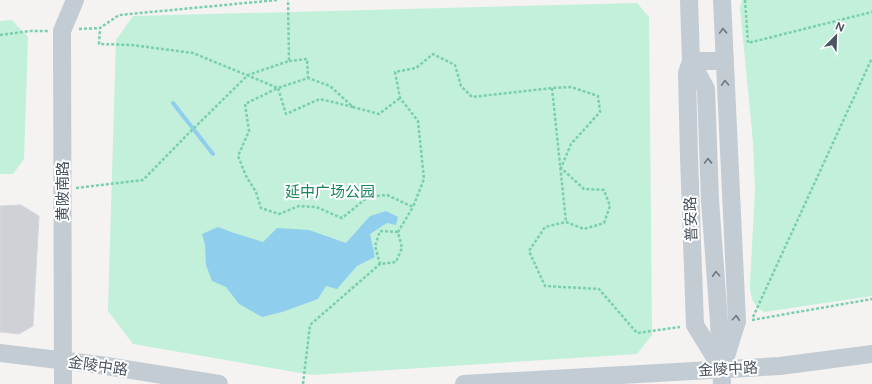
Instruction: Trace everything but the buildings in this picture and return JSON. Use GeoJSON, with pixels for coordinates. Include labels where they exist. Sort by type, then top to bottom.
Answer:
{"type":"FeatureCollection","features":[{"type":"Feature","properties":{"kind":"street","name":"黄陂南路"},"geometry":{"type":"LineString","coordinates":[[63,384],[64,190],[62,31],[75,0]]}},
{"type":"Feature","properties":{"kind":"street","name":"普安路"},"geometry":{"type":"LineString","coordinates":[[689,0],[691,62],[687,73],[687,81],[695,325],[722,377]]}},
{"type":"Feature","properties":{"kind":"street"},"geometry":{"type":"LineString","coordinates":[[722,0],[737,321],[722,377]]}},
{"type":"Feature","properties":{"kind":"street"},"geometry":{"type":"LineString","coordinates":[[691,62],[724,61]]}},
{"type":"Feature","properties":{"kind":"street","name":"普安路"},"geometry":{"type":"LineString","coordinates":[[691,62],[706,89],[710,200],[722,377]]}},
{"type":"Feature","properties":{"kind":"street","name":"金陵中路"},"geometry":{"type":"LineString","coordinates":[[0,353],[100,365],[219,384]]}},
{"type":"Feature","properties":{"kind":"street","name":"金陵中路"},"geometry":{"type":"LineString","coordinates":[[464,384],[592,378],[722,377],[780,366],[872,354]]}},
{"type":"Feature","properties":{"kind":"path"},"geometry":{"type":"LineString","coordinates":[[277,0],[119,15],[100,28],[99,44],[132,45],[193,53],[278,88],[286,114],[320,99],[379,114],[400,98]]}},
{"type":"Feature","properties":{"kind":"path"},"geometry":{"type":"LineString","coordinates":[[288,0],[289,61]]}},
{"type":"Feature","properties":{"kind":"path"},"geometry":{"type":"LineString","coordinates":[[745,0],[748,43],[872,12]]}},
{"type":"Feature","properties":{"kind":"path"},"geometry":{"type":"LineString","coordinates":[[303,384],[310,325],[380,264],[396,262],[402,248],[398,232],[413,207],[424,179],[418,121],[400,98],[395,72],[416,68],[433,54],[455,65],[461,86],[472,97],[571,87],[598,96],[600,112],[570,144],[560,168]]}},
{"type":"Feature","properties":{"kind":"path"},"geometry":{"type":"LineString","coordinates":[[872,58],[751,320],[872,299]]}},
{"type":"Feature","properties":{"kind":"path"},"geometry":{"type":"LineString","coordinates":[[64,190],[143,180],[248,75],[289,61],[308,59],[308,78]]}},
{"type":"Feature","properties":{"kind":"path"},"geometry":{"type":"LineString","coordinates":[[353,107],[330,86],[308,78],[278,88],[245,104],[249,131],[238,156],[246,176],[256,192],[261,208],[279,214],[298,206],[316,207],[342,218],[368,197],[387,195],[413,207]]}},
{"type":"Feature","properties":{"kind":"path"},"geometry":{"type":"LineString","coordinates":[[552,88],[566,222]]}},
{"type":"Feature","properties":{"kind":"path"},"geometry":{"type":"LineString","coordinates":[[560,168],[584,188],[604,190],[610,206],[604,223],[584,229],[566,222],[545,227],[529,251],[545,286],[599,289],[638,333],[695,325]]}},
{"type":"Feature","properties":{"kind":"path"},"geometry":{"type":"LineString","coordinates":[[380,264],[375,246],[380,232],[398,232]]}},
{"type":"Feature","properties":{"kind":"green space"},"geometry":{"type":"Polygon","coordinates":[[[742,0],[872,0],[872,296],[764,312],[757,307],[753,301],[750,284],[755,190],[753,142],[740,8],[742,0]]]}},
{"type":"Feature","properties":{"kind":"green space","name":"延中广场公园"},"geometry":{"type":"Polygon","coordinates":[[[637,3],[649,17],[652,335],[637,354],[312,375],[133,344],[108,311],[116,40],[133,16],[637,3]]]}},
{"type":"Feature","properties":{"kind":"green space"},"geometry":{"type":"Polygon","coordinates":[[[12,20],[28,37],[24,159],[13,174],[0,174],[0,21],[12,20]]]}},
{"type":"Feature","properties":{"kind":"water"},"geometry":{"type":"Polygon","coordinates":[[[386,211],[398,217],[396,225],[387,223],[370,234],[375,257],[357,266],[337,289],[326,286],[318,299],[282,312],[262,317],[239,304],[226,287],[212,281],[206,265],[205,245],[202,234],[218,227],[263,242],[277,228],[309,230],[346,243],[370,216],[386,211]]]}},
{"type":"Feature","properties":{"kind":"waterway"},"geometry":{"type":"LineString","coordinates":[[173,103],[213,154]]}}]}
